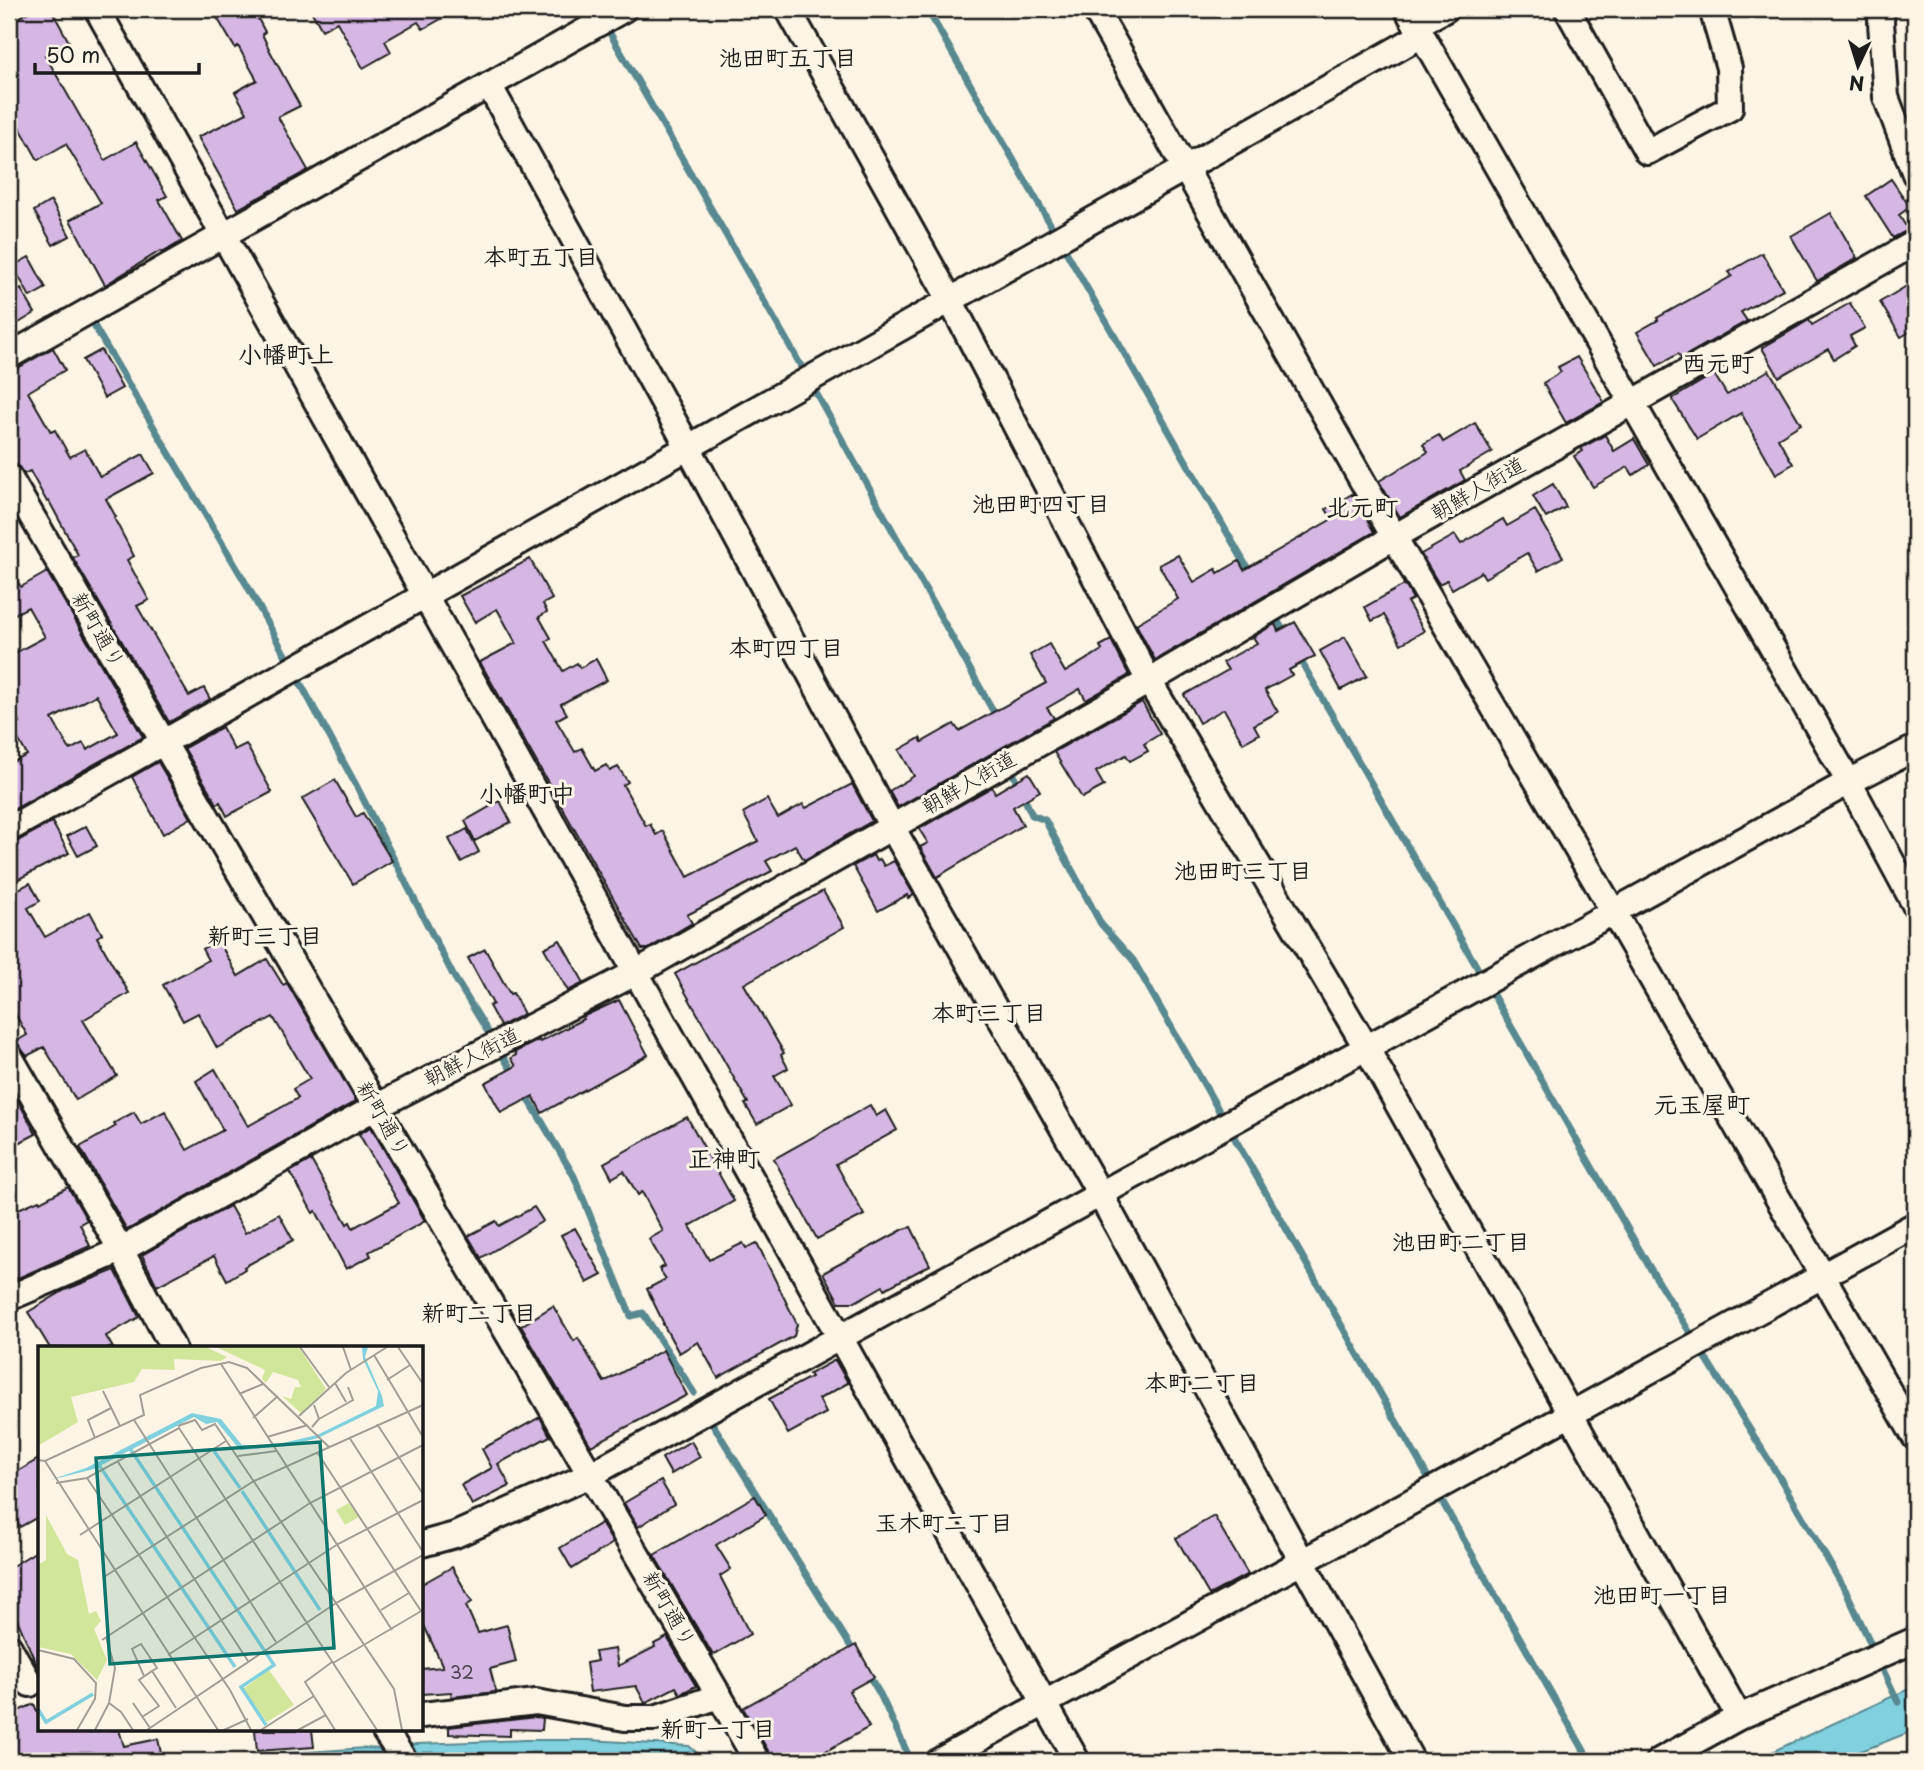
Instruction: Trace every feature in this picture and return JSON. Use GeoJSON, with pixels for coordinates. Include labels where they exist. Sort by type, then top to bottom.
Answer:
{"type":"FeatureCollection","features":[{"type":"Feature","properties":{"kind":"street"},"geometry":{"type":"LineString","coordinates":[[97,9],[1077,1761]]}},
{"type":"Feature","properties":{"kind":"street"},"geometry":{"type":"LineString","coordinates":[[9,356],[624,9]]}},
{"type":"Feature","properties":{"kind":"street"},"geometry":{"type":"LineString","coordinates":[[788,9],[950,300],[1149,681],[1366,1047],[1739,1717]]}},
{"type":"Feature","properties":{"kind":"street"},"geometry":{"type":"LineString","coordinates":[[1095,9],[1394,537],[1614,911],[1915,1437]]}},
{"type":"Feature","properties":{"kind":"street"},"geometry":{"type":"LineString","coordinates":[[9,829],[1186,167],[1415,23],[1446,9]]}},
{"type":"Feature","properties":{"kind":"street"},"geometry":{"type":"LineString","coordinates":[[1567,9],[1647,152],[1730,108],[1729,68],[1712,9]]}},
{"type":"Feature","properties":{"kind":"street"},"geometry":{"type":"LineString","coordinates":[[1882,9],[1886,97],[1915,174]]}},
{"type":"Feature","properties":{"kind":"street"},"geometry":{"type":"LineString","coordinates":[[1415,23],[1849,782],[1915,905]]}},
{"type":"Feature","properties":{"kind":"street"},"geometry":{"type":"LineString","coordinates":[[489,85],[892,827],[1100,1194],[1412,1761]]}},
{"type":"Feature","properties":{"kind":"street","name":"朝鮮人街道"},"geometry":{"type":"LineString","coordinates":[[9,1298],[121,1250],[376,1107],[635,973],[1149,681],[1394,537],[1915,243]]}},
{"type":"Feature","properties":{"kind":"street","name":"新町通り"},"geometry":{"type":"LineString","coordinates":[[9,477],[758,1761]]}},
{"type":"Feature","properties":{"kind":"street"},"geometry":{"type":"LineString","coordinates":[[424,1543],[455,1535],[590,1475],[1915,748]]}},
{"type":"Feature","properties":{"kind":"street"},"geometry":{"type":"LineString","coordinates":[[9,1055],[121,1250],[172,1346]]}},
{"type":"Feature","properties":{"kind":"street"},"geometry":{"type":"LineString","coordinates":[[939,1761],[1915,1225]]}},
{"type":"Feature","properties":{"kind":"street"},"geometry":{"type":"LineString","coordinates":[[1659,1761],[1739,1717],[1915,1640]]}},
{"type":"Feature","properties":{"kind":"street"},"geometry":{"type":"LineString","coordinates":[[9,1647],[26,1685]]}},
{"type":"Feature","properties":{"kind":"street"},"geometry":{"type":"LineString","coordinates":[[424,1715],[536,1702],[625,1718],[655,1718],[719,1696]]}},
{"type":"Feature","properties":{"kind":"street"},"geometry":{"type":"LineString","coordinates":[[387,1732],[405,1761]]}},
{"type":"Feature","properties":{"kind":"water"},"geometry":{"type":"Polygon","coordinates":[[[1915,1686],[1915,1730],[1836,1761],[1752,1761],[1915,1686]]]}},
{"type":"Feature","properties":{"kind":"water"},"geometry":{"type":"Polygon","coordinates":[[[589,1740],[689,1746],[706,1761],[217,1761],[417,1744],[589,1740]]]}},
{"type":"Feature","properties":{"kind":"building"},"geometry":{"type":"Polygon","coordinates":[[[34,9],[51,9],[69,42],[45,55],[105,160],[136,142],[167,196],[159,200],[182,241],[162,253],[160,251],[105,285],[70,220],[101,203],[66,144],[38,160],[9,108],[9,23],[34,9]]]}},
{"type":"Feature","properties":{"kind":"building"},"geometry":{"type":"Polygon","coordinates":[[[212,9],[253,9],[265,32],[262,34],[270,51],[300,106],[278,117],[308,170],[238,209],[198,137],[247,113],[235,92],[257,80],[238,46],[235,48],[212,9]]]}},
{"type":"Feature","properties":{"kind":"building"},"geometry":{"type":"Polygon","coordinates":[[[310,9],[459,9],[423,29],[418,22],[385,41],[391,52],[363,68],[337,22],[322,30],[310,9]]]}},
{"type":"Feature","properties":{"kind":"building"},"geometry":{"type":"Polygon","coordinates":[[[1891,179],[1910,207],[1899,215],[1908,230],[1893,238],[1866,196],[1891,179]]]}},
{"type":"Feature","properties":{"kind":"building"},"geometry":{"type":"Polygon","coordinates":[[[51,201],[70,236],[53,245],[34,211],[51,201]]]}},
{"type":"Feature","properties":{"kind":"building"},"geometry":{"type":"Polygon","coordinates":[[[1831,213],[1857,258],[1817,281],[1791,236],[1831,213]]]}},
{"type":"Feature","properties":{"kind":"building"},"geometry":{"type":"Polygon","coordinates":[[[1762,253],[1783,289],[1741,312],[1747,321],[1681,358],[1678,354],[1657,366],[1637,332],[1732,276],[1729,272],[1762,253]]]}},
{"type":"Feature","properties":{"kind":"building"},"geometry":{"type":"Polygon","coordinates":[[[29,257],[46,288],[30,297],[13,266],[29,257]]]}},
{"type":"Feature","properties":{"kind":"building"},"geometry":{"type":"Polygon","coordinates":[[[1915,281],[1915,329],[1901,337],[1880,302],[1915,281]]]}},
{"type":"Feature","properties":{"kind":"building"},"geometry":{"type":"Polygon","coordinates":[[[21,289],[35,313],[9,329],[9,296],[21,289]]]}},
{"type":"Feature","properties":{"kind":"building"},"geometry":{"type":"Polygon","coordinates":[[[1850,303],[1865,328],[1850,336],[1855,346],[1834,359],[1828,349],[1779,377],[1762,348],[1809,320],[1812,325],[1850,303]]]}},
{"type":"Feature","properties":{"kind":"building"},"geometry":{"type":"Polygon","coordinates":[[[53,348],[65,370],[28,392],[51,432],[55,430],[70,457],[85,449],[100,477],[143,454],[154,473],[106,499],[134,556],[127,560],[149,600],[137,606],[189,696],[204,688],[210,699],[169,722],[73,558],[78,555],[49,501],[47,502],[30,471],[24,474],[17,465],[9,462],[9,371],[53,348]]]}},
{"type":"Feature","properties":{"kind":"building"},"geometry":{"type":"Polygon","coordinates":[[[101,350],[122,388],[104,398],[83,360],[101,350]]]}},
{"type":"Feature","properties":{"kind":"building"},"geometry":{"type":"Polygon","coordinates":[[[1577,357],[1604,402],[1566,423],[1543,383],[1561,372],[1558,367],[1577,357]]]}},
{"type":"Feature","properties":{"kind":"building"},"geometry":{"type":"Polygon","coordinates":[[[1769,370],[1801,424],[1778,438],[1793,464],[1776,474],[1741,413],[1697,439],[1672,399],[1714,374],[1727,395],[1769,370]]]}},
{"type":"Feature","properties":{"kind":"building"},"geometry":{"type":"Polygon","coordinates":[[[1475,423],[1492,452],[1460,471],[1465,480],[1400,517],[1379,481],[1428,452],[1423,444],[1439,435],[1443,442],[1475,423]]]}},
{"type":"Feature","properties":{"kind":"building"},"geometry":{"type":"Polygon","coordinates":[[[1605,435],[1614,451],[1634,439],[1649,465],[1633,475],[1628,467],[1593,487],[1574,456],[1583,451],[1581,448],[1605,435]]]}},
{"type":"Feature","properties":{"kind":"building"},"geometry":{"type":"Polygon","coordinates":[[[1553,484],[1566,507],[1546,518],[1533,496],[1553,484]]]}},
{"type":"Feature","properties":{"kind":"building"},"geometry":{"type":"Polygon","coordinates":[[[1352,494],[1374,532],[1155,660],[1136,624],[1178,599],[1159,565],[1178,555],[1194,582],[1216,569],[1218,573],[1239,561],[1244,570],[1332,519],[1326,509],[1352,494]]]}},
{"type":"Feature","properties":{"kind":"building"},"geometry":{"type":"Polygon","coordinates":[[[1535,510],[1563,557],[1538,571],[1527,553],[1485,578],[1481,572],[1452,589],[1447,580],[1439,584],[1421,554],[1455,535],[1461,544],[1503,519],[1507,526],[1535,510]]]}},
{"type":"Feature","properties":{"kind":"building"},"geometry":{"type":"Polygon","coordinates":[[[530,559],[552,599],[543,604],[547,612],[539,617],[551,638],[546,641],[563,671],[577,663],[580,668],[596,659],[607,680],[561,704],[567,714],[556,720],[575,752],[582,748],[595,771],[606,765],[610,771],[618,767],[628,782],[623,785],[646,826],[650,824],[656,835],[663,831],[688,877],[758,841],[743,813],[767,799],[778,818],[803,804],[806,808],[852,784],[872,821],[804,860],[795,845],[766,861],[772,871],[687,915],[692,923],[648,949],[642,949],[480,662],[516,643],[497,609],[475,622],[460,596],[530,559]]]}},
{"type":"Feature","properties":{"kind":"building"},"geometry":{"type":"Polygon","coordinates":[[[9,567],[21,587],[47,572],[143,737],[9,812],[9,764],[27,755],[12,728],[20,723],[9,703],[9,656],[45,637],[28,607],[9,617],[9,567]],[[96,695],[52,719],[70,750],[83,743],[87,750],[118,733],[96,695]]]}},
{"type":"Feature","properties":{"kind":"building"},"geometry":{"type":"Polygon","coordinates":[[[1402,580],[1413,599],[1407,602],[1424,631],[1401,644],[1384,615],[1372,621],[1365,607],[1404,585],[1402,580]]]}},
{"type":"Feature","properties":{"kind":"building"},"geometry":{"type":"Polygon","coordinates":[[[1295,622],[1315,656],[1289,670],[1292,675],[1265,690],[1278,712],[1254,725],[1259,734],[1243,743],[1224,709],[1199,723],[1184,695],[1228,670],[1223,662],[1257,643],[1253,637],[1275,624],[1278,631],[1295,622]]]}},
{"type":"Feature","properties":{"kind":"building"},"geometry":{"type":"Polygon","coordinates":[[[1345,637],[1367,676],[1341,690],[1320,651],[1345,637]]]}},
{"type":"Feature","properties":{"kind":"building"},"geometry":{"type":"Polygon","coordinates":[[[1111,640],[1129,675],[1086,700],[1080,689],[1047,708],[1054,718],[898,807],[889,791],[914,776],[899,750],[920,738],[922,742],[954,724],[959,731],[1046,683],[1030,655],[1049,644],[1065,672],[1102,650],[1100,646],[1111,640]]]}},
{"type":"Feature","properties":{"kind":"building"},"geometry":{"type":"Polygon","coordinates":[[[1142,702],[1160,734],[1144,744],[1148,751],[1130,761],[1126,755],[1096,772],[1104,786],[1082,798],[1054,752],[1142,702]]]}},
{"type":"Feature","properties":{"kind":"building"},"geometry":{"type":"Polygon","coordinates":[[[222,727],[234,750],[246,744],[272,792],[227,816],[184,748],[222,727]]]}},
{"type":"Feature","properties":{"kind":"building"},"geometry":{"type":"Polygon","coordinates":[[[158,762],[191,818],[163,834],[132,777],[158,762]]]}},
{"type":"Feature","properties":{"kind":"building"},"geometry":{"type":"Polygon","coordinates":[[[1029,773],[1040,791],[1013,807],[1023,825],[937,877],[920,847],[928,843],[919,829],[992,787],[995,793],[1029,773]]]}},
{"type":"Feature","properties":{"kind":"building"},"geometry":{"type":"Polygon","coordinates":[[[335,780],[356,817],[363,813],[392,861],[353,884],[302,799],[335,780]]]}},
{"type":"Feature","properties":{"kind":"building"},"geometry":{"type":"Polygon","coordinates":[[[500,801],[511,822],[475,841],[465,821],[500,801]]]}},
{"type":"Feature","properties":{"kind":"building"},"geometry":{"type":"Polygon","coordinates":[[[52,822],[69,853],[9,884],[9,844],[52,822]]]}},
{"type":"Feature","properties":{"kind":"building"},"geometry":{"type":"Polygon","coordinates":[[[86,826],[97,846],[78,856],[67,836],[86,826]]]}},
{"type":"Feature","properties":{"kind":"building"},"geometry":{"type":"Polygon","coordinates":[[[467,829],[479,852],[461,862],[449,839],[467,829]]]}},
{"type":"Feature","properties":{"kind":"building"},"geometry":{"type":"Polygon","coordinates":[[[873,855],[876,861],[880,859],[884,866],[894,861],[914,895],[908,898],[907,895],[878,911],[853,866],[873,855]]]}},
{"type":"Feature","properties":{"kind":"building"},"geometry":{"type":"Polygon","coordinates":[[[30,883],[40,901],[28,908],[45,937],[90,912],[102,934],[97,937],[129,993],[83,1020],[117,1076],[76,1100],[44,1047],[27,1056],[15,1042],[27,1035],[9,1003],[9,894],[30,883]]]}},
{"type":"Feature","properties":{"kind":"building"},"geometry":{"type":"Polygon","coordinates":[[[823,891],[844,927],[744,984],[784,1053],[781,1055],[788,1068],[774,1076],[791,1105],[757,1124],[745,1104],[748,1103],[675,974],[823,891]]]}},
{"type":"Feature","properties":{"kind":"building"},"geometry":{"type":"Polygon","coordinates":[[[218,940],[238,976],[267,959],[283,985],[287,983],[356,1101],[127,1230],[80,1147],[134,1112],[141,1124],[165,1111],[187,1150],[223,1130],[196,1081],[215,1069],[248,1126],[298,1098],[293,1089],[310,1079],[273,1017],[217,1048],[198,1013],[183,1021],[163,985],[208,960],[202,949],[218,940]]]}},
{"type":"Feature","properties":{"kind":"building"},"geometry":{"type":"Polygon","coordinates":[[[560,940],[584,983],[568,991],[544,948],[560,940]]]}},
{"type":"Feature","properties":{"kind":"building"},"geometry":{"type":"Polygon","coordinates":[[[485,949],[524,1014],[500,1026],[489,1006],[493,1004],[468,958],[485,949]]]}},
{"type":"Feature","properties":{"kind":"building"},"geometry":{"type":"Polygon","coordinates":[[[619,1000],[648,1055],[542,1113],[533,1096],[501,1113],[485,1083],[516,1066],[511,1058],[516,1055],[515,1052],[539,1040],[540,1042],[583,1019],[582,1017],[619,1000]]]}},
{"type":"Feature","properties":{"kind":"building"},"geometry":{"type":"Polygon","coordinates":[[[9,1084],[36,1134],[9,1148],[9,1084]]]}},
{"type":"Feature","properties":{"kind":"building"},"geometry":{"type":"Polygon","coordinates":[[[870,1105],[876,1116],[886,1110],[897,1130],[836,1164],[864,1215],[817,1239],[774,1159],[870,1105]]]}},
{"type":"Feature","properties":{"kind":"building"},"geometry":{"type":"Polygon","coordinates":[[[687,1117],[734,1201],[690,1226],[709,1260],[743,1243],[746,1248],[757,1243],[797,1324],[794,1336],[718,1378],[698,1342],[679,1353],[663,1324],[647,1289],[666,1279],[659,1269],[665,1266],[649,1239],[663,1231],[642,1192],[638,1195],[624,1171],[612,1178],[604,1163],[687,1117]]]}},
{"type":"Feature","properties":{"kind":"building"},"geometry":{"type":"Polygon","coordinates":[[[371,1127],[425,1221],[369,1252],[371,1256],[346,1269],[316,1211],[313,1213],[290,1172],[311,1160],[347,1224],[350,1222],[353,1228],[399,1203],[359,1134],[371,1127]]]}},
{"type":"Feature","properties":{"kind":"building"},"geometry":{"type":"Polygon","coordinates":[[[68,1187],[87,1220],[80,1224],[90,1246],[9,1282],[9,1213],[39,1200],[40,1202],[68,1187]]]}},
{"type":"Feature","properties":{"kind":"building"},"geometry":{"type":"Polygon","coordinates":[[[230,1206],[245,1233],[279,1214],[293,1240],[244,1267],[245,1269],[227,1280],[214,1256],[157,1286],[142,1255],[230,1206]]]}},
{"type":"Feature","properties":{"kind":"building"},"geometry":{"type":"Polygon","coordinates":[[[534,1207],[543,1221],[481,1258],[468,1236],[496,1221],[499,1226],[534,1207]]]}},
{"type":"Feature","properties":{"kind":"building"},"geometry":{"type":"Polygon","coordinates":[[[911,1227],[930,1265],[855,1302],[839,1302],[823,1273],[911,1227]]]}},
{"type":"Feature","properties":{"kind":"building"},"geometry":{"type":"Polygon","coordinates":[[[575,1228],[602,1275],[587,1283],[561,1235],[575,1228]]]}},
{"type":"Feature","properties":{"kind":"building"},"geometry":{"type":"Polygon","coordinates":[[[115,1270],[139,1317],[106,1336],[112,1346],[49,1346],[28,1312],[65,1290],[115,1270]]]}},
{"type":"Feature","properties":{"kind":"building"},"geometry":{"type":"Polygon","coordinates":[[[553,1306],[574,1341],[578,1338],[604,1382],[663,1350],[687,1395],[591,1446],[521,1326],[553,1306]]]}},
{"type":"Feature","properties":{"kind":"building"},"geometry":{"type":"Polygon","coordinates":[[[835,1360],[848,1383],[819,1399],[826,1413],[788,1434],[769,1399],[811,1377],[809,1374],[835,1360]]]}},
{"type":"Feature","properties":{"kind":"building"},"geometry":{"type":"Polygon","coordinates":[[[540,1417],[550,1436],[498,1464],[510,1486],[472,1505],[461,1485],[492,1468],[482,1449],[540,1417]]]}},
{"type":"Feature","properties":{"kind":"building"},"geometry":{"type":"Polygon","coordinates":[[[691,1441],[700,1457],[671,1474],[662,1458],[691,1441]]]}},
{"type":"Feature","properties":{"kind":"building"},"geometry":{"type":"Polygon","coordinates":[[[38,1459],[38,1517],[20,1527],[9,1506],[9,1477],[38,1459]]]}},
{"type":"Feature","properties":{"kind":"building"},"geometry":{"type":"Polygon","coordinates":[[[661,1481],[674,1504],[638,1527],[624,1503],[661,1481]]]}},
{"type":"Feature","properties":{"kind":"building"},"geometry":{"type":"Polygon","coordinates":[[[755,1496],[766,1515],[716,1545],[731,1569],[720,1576],[750,1634],[713,1655],[654,1555],[755,1496]]]}},
{"type":"Feature","properties":{"kind":"building"},"geometry":{"type":"Polygon","coordinates":[[[1214,1516],[1248,1574],[1209,1595],[1176,1538],[1214,1516]]]}},
{"type":"Feature","properties":{"kind":"building"},"geometry":{"type":"Polygon","coordinates":[[[601,1523],[613,1543],[572,1569],[560,1548],[601,1523]]]}},
{"type":"Feature","properties":{"kind":"building"},"geometry":{"type":"Polygon","coordinates":[[[38,1550],[38,1667],[9,1601],[9,1568],[38,1550]]]}},
{"type":"Feature","properties":{"kind":"building"},"geometry":{"type":"Polygon","coordinates":[[[452,1567],[472,1602],[466,1606],[478,1633],[507,1625],[516,1662],[490,1669],[496,1692],[451,1697],[452,1692],[424,1694],[424,1669],[443,1667],[424,1625],[424,1583],[452,1567]]]}},
{"type":"Feature","properties":{"kind":"building"},"geometry":{"type":"Polygon","coordinates":[[[667,1637],[696,1686],[680,1694],[676,1687],[645,1703],[636,1686],[590,1692],[586,1663],[597,1661],[595,1652],[615,1649],[618,1666],[655,1647],[654,1644],[667,1637]]]}},
{"type":"Feature","properties":{"kind":"building"},"geometry":{"type":"Polygon","coordinates":[[[856,1645],[874,1677],[849,1691],[869,1727],[821,1754],[825,1761],[772,1761],[743,1708],[856,1645]]]}},
{"type":"Feature","properties":{"kind":"building"},"geometry":{"type":"Polygon","coordinates":[[[34,1704],[38,1713],[38,1732],[120,1732],[124,1746],[158,1739],[162,1758],[147,1761],[9,1761],[9,1715],[34,1704]]]}},
{"type":"Feature","properties":{"kind":"building"},"geometry":{"type":"Polygon","coordinates":[[[543,1718],[542,1730],[510,1729],[510,1736],[449,1734],[449,1727],[543,1718]]]}},
{"type":"Feature","properties":{"kind":"building"},"geometry":{"type":"Polygon","coordinates":[[[255,1732],[312,1732],[314,1747],[257,1751],[255,1732]]]}},
{"type":"Feature","properties":{"kind":"waterway"},"geometry":{"type":"LineString","coordinates":[[596,9],[791,348],[997,718]]}},
{"type":"Feature","properties":{"kind":"waterway"},"geometry":{"type":"LineString","coordinates":[[927,9],[1252,576]]}},
{"type":"Feature","properties":{"kind":"waterway"},"geometry":{"type":"LineString","coordinates":[[93,324],[248,587],[357,787],[453,975],[515,1076]]}},
{"type":"Feature","properties":{"kind":"waterway"},"geometry":{"type":"LineString","coordinates":[[1260,590],[1287,637]]}},
{"type":"Feature","properties":{"kind":"waterway"},"geometry":{"type":"LineString","coordinates":[[1298,656],[1650,1268],[1781,1480],[1847,1593],[1898,1702]]}},
{"type":"Feature","properties":{"kind":"waterway"},"geometry":{"type":"LineString","coordinates":[[1014,764],[1014,776],[1032,815],[1045,820],[1101,924],[1133,960],[1590,1761]]}},
{"type":"Feature","properties":{"kind":"waterway"},"geometry":{"type":"LineString","coordinates":[[525,1093],[574,1176],[631,1316],[643,1313],[694,1393]]}},
{"type":"Feature","properties":{"kind":"waterway"},"geometry":{"type":"LineString","coordinates":[[714,1426],[856,1655]]}},
{"type":"Feature","properties":{"kind":"waterway"},"geometry":{"type":"LineString","coordinates":[[866,1671],[880,1694],[911,1761]]}},
{"type":"Feature","properties":{"kind":"district","name":"池田町五丁目"},"geometry":{"type":"Point","coordinates":[788,58]}},
{"type":"Feature","properties":{"kind":"district","name":"本町五丁目"},"geometry":{"type":"Point","coordinates":[541,257]}},
{"type":"Feature","properties":{"kind":"district","name":"小幡町上"},"geometry":{"type":"Point","coordinates":[286,355]}},
{"type":"Feature","properties":{"kind":"district","name":"西元町"},"geometry":{"type":"Point","coordinates":[1718,364]}},
{"type":"Feature","properties":{"kind":"district","name":"池田町四丁目"},"geometry":{"type":"Point","coordinates":[1041,504]}},
{"type":"Feature","properties":{"kind":"district","name":"北元町"},"geometry":{"type":"Point","coordinates":[1362,508]}},
{"type":"Feature","properties":{"kind":"district","name":"本町四丁目"},"geometry":{"type":"Point","coordinates":[786,648]}},
{"type":"Feature","properties":{"kind":"district","name":"小幡町中"},"geometry":{"type":"Point","coordinates":[527,794]}},
{"type":"Feature","properties":{"kind":"district","name":"池田町三丁目"},"geometry":{"type":"Point","coordinates":[1243,871]}},
{"type":"Feature","properties":{"kind":"district","name":"新町三丁目"},"geometry":{"type":"Point","coordinates":[265,936]}},
{"type":"Feature","properties":{"kind":"district","name":"本町三丁目"},"geometry":{"type":"Point","coordinates":[989,1013]}},
{"type":"Feature","properties":{"kind":"district","name":"元玉屋町"},"geometry":{"type":"Point","coordinates":[1702,1105]}},
{"type":"Feature","properties":{"kind":"district","name":"正神町"},"geometry":{"type":"Point","coordinates":[724,1159]}},
{"type":"Feature","properties":{"kind":"district","name":"池田町二丁目"},"geometry":{"type":"Point","coordinates":[1461,1242]}},
{"type":"Feature","properties":{"kind":"district","name":"新町二丁目"},"geometry":{"type":"Point","coordinates":[479,1313]}},
{"type":"Feature","properties":{"kind":"district","name":"本町二丁目"},"geometry":{"type":"Point","coordinates":[1202,1383]}},
{"type":"Feature","properties":{"kind":"district","name":"玉木町二丁目"},"geometry":{"type":"Point","coordinates":[944,1523]}},
{"type":"Feature","properties":{"kind":"district","name":"池田町一丁目"},"geometry":{"type":"Point","coordinates":[1662,1595]}},
{"type":"Feature","properties":{"kind":"district","name":"新町一丁目"},"geometry":{"type":"Point","coordinates":[718,1729]}}]}
